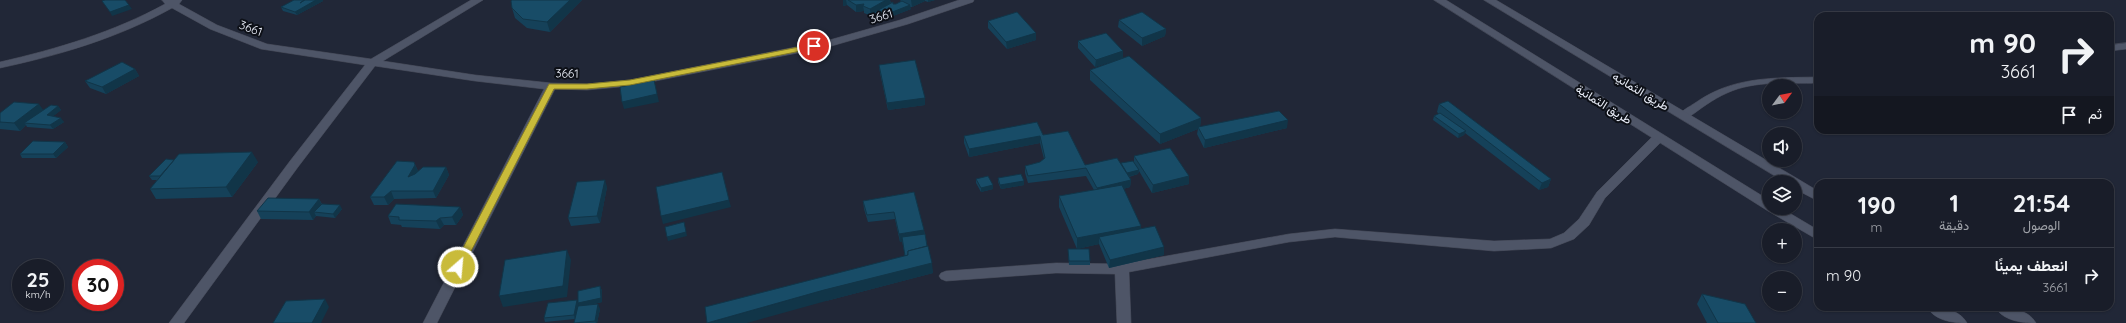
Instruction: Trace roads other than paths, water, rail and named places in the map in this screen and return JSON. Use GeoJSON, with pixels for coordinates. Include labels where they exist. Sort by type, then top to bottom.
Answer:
{"type":"FeatureCollection","features":[{"type":"Feature","properties":{"kind":"street"},"geometry":{"type":"LineString","coordinates":[[176,323],[294,164],[372,63],[478,0]]}},
{"type":"Feature","properties":{"kind":"street","name":"3661"},"geometry":{"type":"LineString","coordinates":[[172,1],[242,39],[265,47],[475,78],[552,86],[587,87],[630,83],[772,55],[865,34],[969,0]]}},
{"type":"Feature","properties":{"kind":"street","name":"طريق الثمانية"},"geometry":{"type":"LineString","coordinates":[[1439,0],[1762,202]]}},
{"type":"Feature","properties":{"kind":"street","name":"طريق الثمانيه"},"geometry":{"type":"LineString","coordinates":[[1489,0],[1782,175]]}},
{"type":"Feature","properties":{"kind":"street"},"geometry":{"type":"LineString","coordinates":[[0,65],[35,58],[113,32],[144,20],[172,1]]}},
{"type":"Feature","properties":{"kind":"street"},"geometry":{"type":"LineString","coordinates":[[2114,48],[2126,46]]}},
{"type":"Feature","properties":{"kind":"street"},"geometry":{"type":"LineString","coordinates":[[1684,116],[1702,103],[1729,88],[1761,82],[1814,80]]}},
{"type":"Feature","properties":{"kind":"street"},"geometry":{"type":"LineString","coordinates":[[430,323],[552,86]]}},
{"type":"Feature","properties":{"kind":"street"},"geometry":{"type":"LineString","coordinates":[[946,276],[1056,268],[1122,269],[1289,238],[1335,233],[1494,246],[1551,243],[1569,236],[1584,222],[1601,195],[1658,138]]}},
{"type":"Feature","properties":{"kind":"street","name":"طريق الثمانيه"},"geometry":{"type":"LineString","coordinates":[[1802,187],[1814,194]]}},
{"type":"Feature","properties":{"kind":"street"},"geometry":{"type":"LineString","coordinates":[[1784,215],[1814,234]]}},
{"type":"Feature","properties":{"kind":"street"},"geometry":{"type":"LineString","coordinates":[[1122,269],[1124,323]]}},
{"type":"Feature","properties":{"kind":"street"},"geometry":{"type":"LineString","coordinates":[[1940,311],[1960,323]]}},
{"type":"Feature","properties":{"kind":"street"},"geometry":{"type":"LineString","coordinates":[[2009,311],[2029,323]]}}]}
